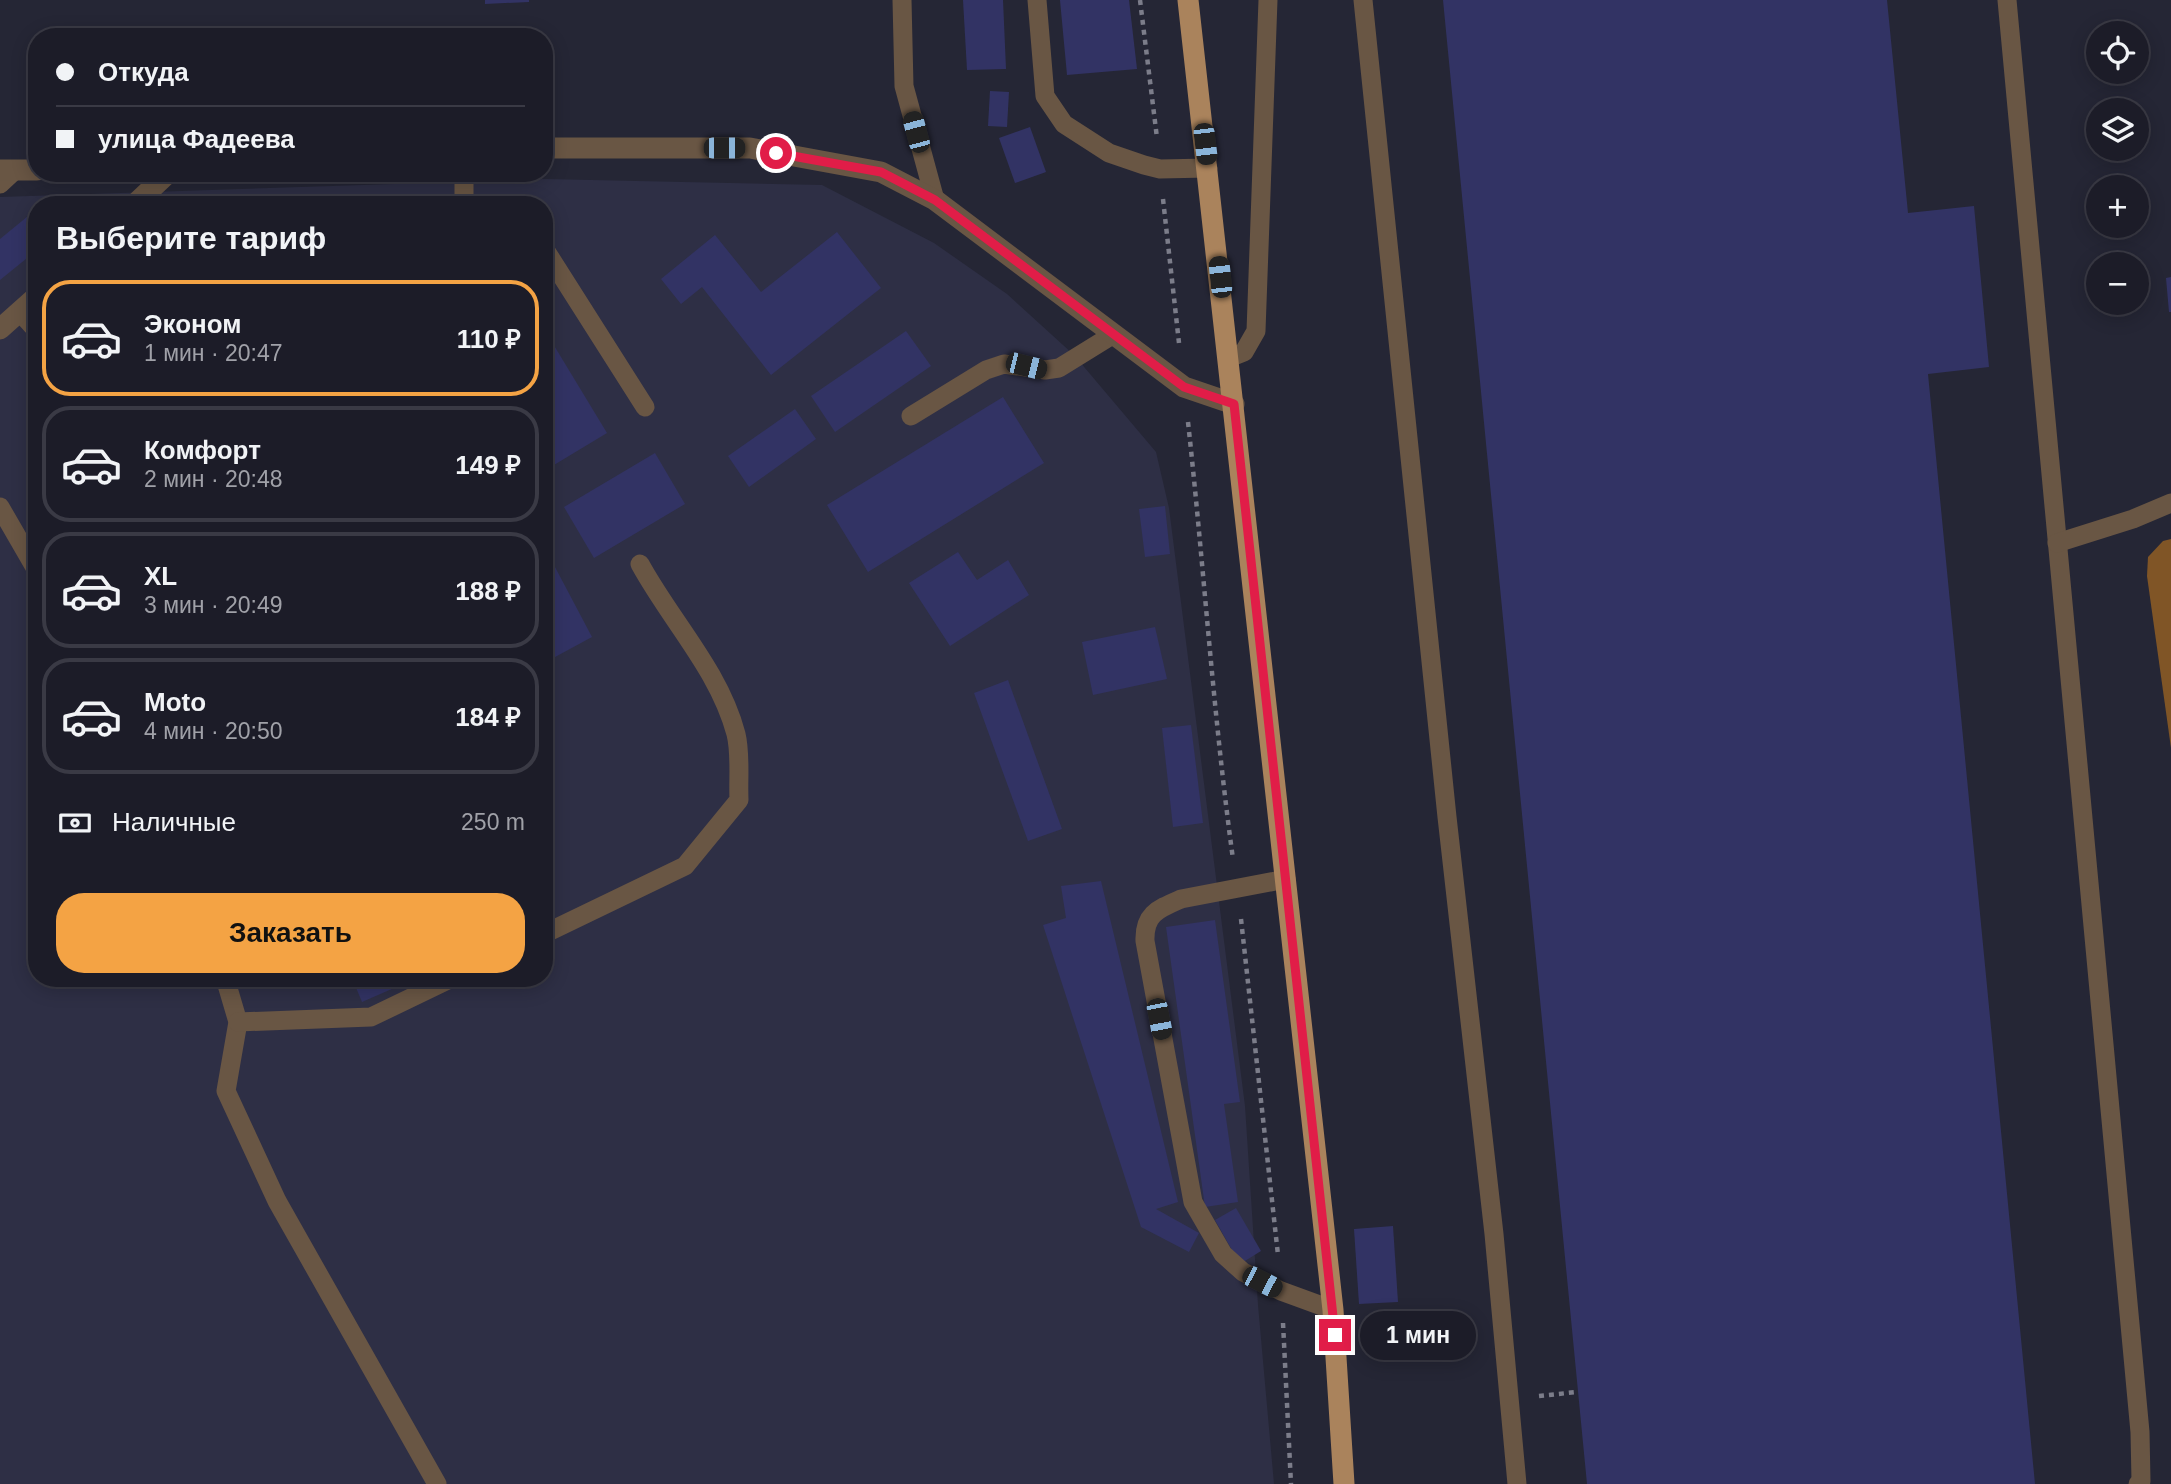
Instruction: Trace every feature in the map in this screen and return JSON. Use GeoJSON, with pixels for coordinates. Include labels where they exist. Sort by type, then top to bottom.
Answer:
{"type":"FeatureCollection","features":[{"type":"Feature","properties":{"kind":"main road"},"geometry":{"type":"LineString","coordinates":[[1188,0],[1333,1310],[1344,1484]]}},
{"type":"Feature","properties":{"kind":"street"},"geometry":{"type":"LineString","coordinates":[[553,148],[750,148],[881,172],[935,200],[1184,387],[1234,404]]}},
{"type":"Feature","properties":{"kind":"street"},"geometry":{"type":"LineString","coordinates":[[144,196],[158,182]]}},
{"type":"Feature","properties":{"kind":"street"},"geometry":{"type":"LineString","coordinates":[[0,329],[28,304]]}},
{"type":"Feature","properties":{"kind":"lane"},"geometry":{"type":"LineString","coordinates":[[902,0],[904,86],[935,200]]}},
{"type":"Feature","properties":{"kind":"lane"},"geometry":{"type":"LineString","coordinates":[[1037,0],[1045,96],[1064,124],[1109,153],[1160,169],[1208,168]]}},
{"type":"Feature","properties":{"kind":"lane"},"geometry":{"type":"LineString","coordinates":[[1229,358],[1244,352],[1256,331],[1268,0]]}},
{"type":"Feature","properties":{"kind":"lane"},"geometry":{"type":"LineString","coordinates":[[1363,0],[1447,817],[1494,1234],[1517,1484]]}},
{"type":"Feature","properties":{"kind":"lane"},"geometry":{"type":"LineString","coordinates":[[2007,0],[2140,1432],[2141,1480],[2138,1484]]}},
{"type":"Feature","properties":{"kind":"lane"},"geometry":{"type":"LineString","coordinates":[[553,262],[645,407]]}},
{"type":"Feature","properties":{"kind":"lane"},"geometry":{"type":"LineString","coordinates":[[20,312],[28,321]]}},
{"type":"Feature","properties":{"kind":"lane"},"geometry":{"type":"LineString","coordinates":[[911,416],[986,370],[1004,364],[1045,370],[1059,368],[1114,334]]}},
{"type":"Feature","properties":{"kind":"lane"},"geometry":{"type":"LineString","coordinates":[[2057,543],[2133,519],[2171,503]]}},
{"type":"Feature","properties":{"kind":"lane"},"geometry":{"type":"LineString","coordinates":[[0,507],[28,555]]}},
{"type":"Feature","properties":{"kind":"lane"},"geometry":{"type":"LineString","coordinates":[[553,930],[685,866],[739,800],[737,736],[711,673],[640,564]]}},
{"type":"Feature","properties":{"kind":"lane"},"geometry":{"type":"LineString","coordinates":[[1286,879],[1181,899],[1153,914],[1144,926],[1145,941],[1193,1202],[1223,1254],[1243,1272],[1281,1291],[1333,1310]]}},
{"type":"Feature","properties":{"kind":"lane"},"geometry":{"type":"LineString","coordinates":[[228,987],[238,1022],[226,1091],[278,1201],[437,1484]]}},
{"type":"Feature","properties":{"kind":"lane"},"geometry":{"type":"LineString","coordinates":[[238,1022],[371,1017],[433,987]]}},
{"type":"Feature","properties":{"kind":"path"},"geometry":{"type":"LineString","coordinates":[[1140,0],[1201,536],[1225,800],[1281,1291],[1291,1484]]}},
{"type":"Feature","properties":{"kind":"path"},"geometry":{"type":"LineString","coordinates":[[1510,1399],[1577,1392]]}},
{"type":"Feature","properties":{"kind":"shaded area"},"geometry":{"type":"Polygon","coordinates":[[[553,179],[822,185],[934,243],[1007,294],[1074,355],[1156,452],[1169,508],[1245,1106],[1258,1305],[1274,1484],[0,1484],[0,197],[28,196],[28,987],[553,987],[553,196],[30,196],[454,182],[553,182],[553,179]]]}},
{"type":"Feature","properties":{"kind":"shaded area"},"geometry":{"type":"Polygon","coordinates":[[[2171,539],[2171,748],[2147,576],[2148,557],[2163,541],[2171,539]]]}},
{"type":"Feature","properties":{"kind":"building"},"geometry":{"type":"Polygon","coordinates":[[[485,0],[529,0],[529,2],[485,4],[485,0]]]}},
{"type":"Feature","properties":{"kind":"building"},"geometry":{"type":"Polygon","coordinates":[[[963,0],[1003,0],[1006,69],[967,70],[963,0]]]}},
{"type":"Feature","properties":{"kind":"building"},"geometry":{"type":"Polygon","coordinates":[[[1060,0],[1129,0],[1137,69],[1067,75],[1060,0]]]}},
{"type":"Feature","properties":{"kind":"building"},"geometry":{"type":"Polygon","coordinates":[[[1443,0],[1887,0],[1908,213],[1974,206],[1989,367],[1928,374],[2035,1484],[1587,1484],[1443,0]]]}},
{"type":"Feature","properties":{"kind":"building"},"geometry":{"type":"Polygon","coordinates":[[[990,91],[1009,92],[1007,127],[988,126],[990,91]]]}},
{"type":"Feature","properties":{"kind":"building"},"geometry":{"type":"Polygon","coordinates":[[[1030,127],[1046,172],[1015,183],[999,138],[1030,127]]]}},
{"type":"Feature","properties":{"kind":"building"},"geometry":{"type":"Polygon","coordinates":[[[28,216],[28,257],[0,280],[0,239],[28,216]]]}},
{"type":"Feature","properties":{"kind":"building"},"geometry":{"type":"Polygon","coordinates":[[[837,232],[881,288],[771,375],[702,287],[681,304],[661,279],[715,235],[761,292],[837,232]]]}},
{"type":"Feature","properties":{"kind":"building"},"geometry":{"type":"Polygon","coordinates":[[[2171,277],[2171,312],[2169,312],[2166,278],[2171,277]]]}},
{"type":"Feature","properties":{"kind":"building"},"geometry":{"type":"Polygon","coordinates":[[[906,331],[931,366],[835,432],[811,396],[906,331]]]}},
{"type":"Feature","properties":{"kind":"building"},"geometry":{"type":"Polygon","coordinates":[[[553,344],[607,433],[553,466],[553,344]]]}},
{"type":"Feature","properties":{"kind":"building"},"geometry":{"type":"Polygon","coordinates":[[[1003,397],[1044,463],[868,572],[827,505],[1003,397]]]}},
{"type":"Feature","properties":{"kind":"building"},"geometry":{"type":"Polygon","coordinates":[[[795,409],[816,439],[749,487],[728,456],[795,409]]]}},
{"type":"Feature","properties":{"kind":"building"},"geometry":{"type":"Polygon","coordinates":[[[655,453],[685,504],[594,558],[564,507],[655,453]]]}},
{"type":"Feature","properties":{"kind":"building"},"geometry":{"type":"Polygon","coordinates":[[[1165,506],[1170,554],[1145,557],[1139,509],[1165,506]]]}},
{"type":"Feature","properties":{"kind":"building"},"geometry":{"type":"Polygon","coordinates":[[[958,552],[977,580],[1008,560],[1029,595],[950,646],[909,583],[958,552]]]}},
{"type":"Feature","properties":{"kind":"building"},"geometry":{"type":"Polygon","coordinates":[[[553,563],[592,637],[553,658],[553,563]]]}},
{"type":"Feature","properties":{"kind":"building"},"geometry":{"type":"Polygon","coordinates":[[[1155,627],[1167,679],[1093,695],[1082,642],[1155,627]]]}},
{"type":"Feature","properties":{"kind":"building"},"geometry":{"type":"Polygon","coordinates":[[[1008,680],[1062,829],[1028,841],[974,693],[1008,680]]]}},
{"type":"Feature","properties":{"kind":"building"},"geometry":{"type":"Polygon","coordinates":[[[1191,725],[1203,823],[1173,827],[1162,728],[1191,725]]]}},
{"type":"Feature","properties":{"kind":"building"},"geometry":{"type":"Polygon","coordinates":[[[1101,881],[1178,1202],[1156,1209],[1199,1233],[1189,1252],[1141,1227],[1043,925],[1066,918],[1061,886],[1101,881]]]}},
{"type":"Feature","properties":{"kind":"building"},"geometry":{"type":"Polygon","coordinates":[[[1215,920],[1240,1102],[1224,1104],[1238,1202],[1205,1207],[1166,927],[1215,920]]]}},
{"type":"Feature","properties":{"kind":"building"},"geometry":{"type":"Polygon","coordinates":[[[356,987],[396,987],[362,1002],[356,987]]]}},
{"type":"Feature","properties":{"kind":"building"},"geometry":{"type":"Polygon","coordinates":[[[1236,1208],[1261,1251],[1240,1264],[1215,1220],[1236,1208]]]}},
{"type":"Feature","properties":{"kind":"building"},"geometry":{"type":"Polygon","coordinates":[[[1393,1226],[1398,1302],[1359,1304],[1354,1229],[1393,1226]]]}},
{"type":"Feature","properties":{"kind":"route"},"geometry":{"type":"LineString","coordinates":[[776,153],[881,172],[935,200],[1184,387],[1234,404],[1335,1335]]}}]}
